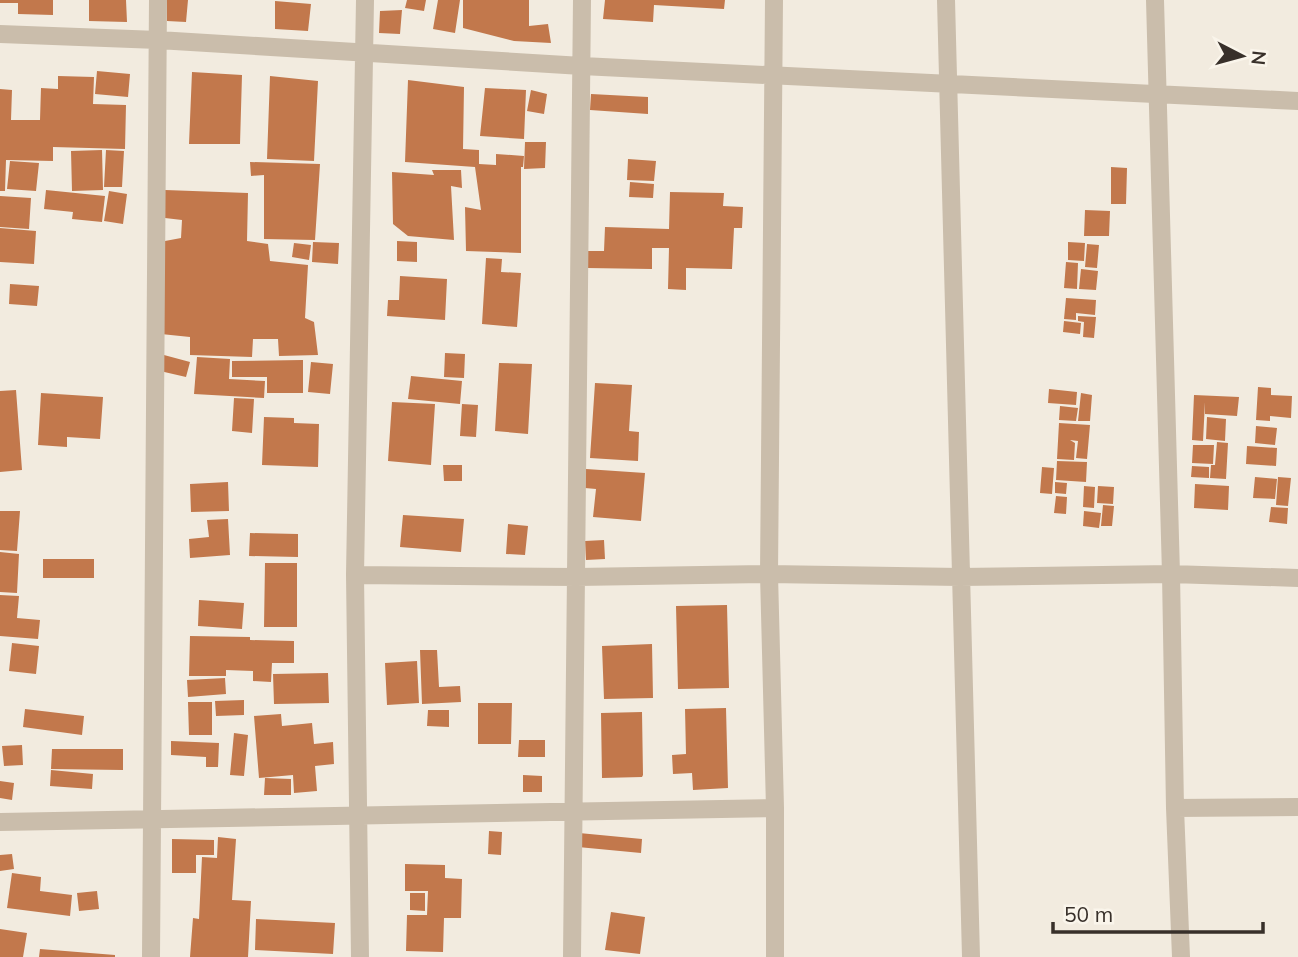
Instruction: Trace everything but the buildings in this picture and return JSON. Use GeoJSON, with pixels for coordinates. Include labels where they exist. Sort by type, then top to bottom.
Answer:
{"type":"FeatureCollection","features":[{"type":"Feature","properties":{"kind":"street"},"geometry":{"type":"LineString","coordinates":[[151,957],[158,0]]}},
{"type":"Feature","properties":{"kind":"street"},"geometry":{"type":"LineString","coordinates":[[360,957],[355,575],[365,0]]}},
{"type":"Feature","properties":{"kind":"street"},"geometry":{"type":"LineString","coordinates":[[572,957],[582,0]]}},
{"type":"Feature","properties":{"kind":"street"},"geometry":{"type":"LineString","coordinates":[[774,0],[769,573],[775,808],[775,957]]}},
{"type":"Feature","properties":{"kind":"street"},"geometry":{"type":"LineString","coordinates":[[946,0],[946,83],[971,957]]}},
{"type":"Feature","properties":{"kind":"street"},"geometry":{"type":"LineString","coordinates":[[1155,0],[1181,957]]}},
{"type":"Feature","properties":{"kind":"street"},"geometry":{"type":"LineString","coordinates":[[0,34],[158,40],[582,66],[1298,101]]}},
{"type":"Feature","properties":{"kind":"street"},"geometry":{"type":"LineString","coordinates":[[355,575],[577,577],[769,573],[960,577],[1171,574],[1298,578]]}},
{"type":"Feature","properties":{"kind":"street"},"geometry":{"type":"LineString","coordinates":[[1175,808],[1298,807]]}},
{"type":"Feature","properties":{"kind":"street"},"geometry":{"type":"LineString","coordinates":[[0,822],[775,808]]}}]}
